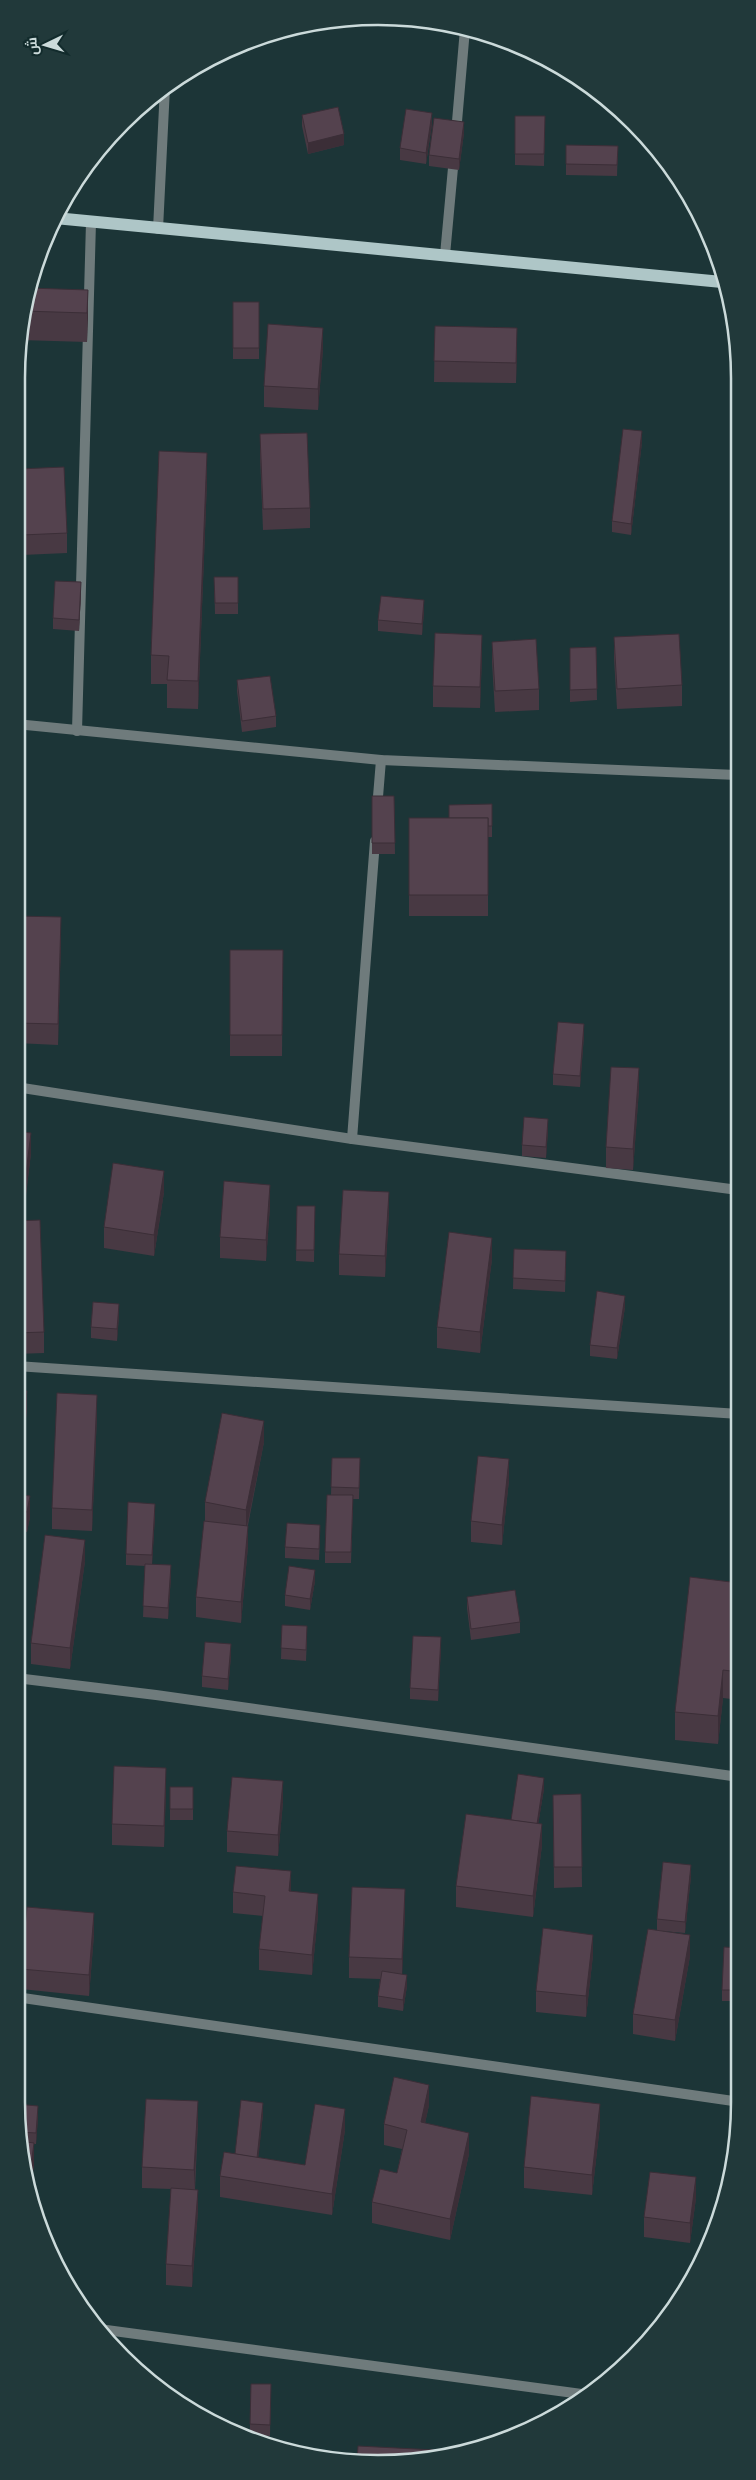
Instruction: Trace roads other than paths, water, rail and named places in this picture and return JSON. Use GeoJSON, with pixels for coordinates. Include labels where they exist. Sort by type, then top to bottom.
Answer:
{"type":"FeatureCollection","features":[{"type":"Feature","properties":{"kind":"main road"},"geometry":{"type":"LineString","coordinates":[[63,219],[717,282]]}},
{"type":"Feature","properties":{"kind":"street"},"geometry":{"type":"LineString","coordinates":[[445,255],[464,36]]}},
{"type":"Feature","properties":{"kind":"street"},"geometry":{"type":"LineString","coordinates":[[158,228],[165,97]]}},
{"type":"Feature","properties":{"kind":"street"},"geometry":{"type":"LineString","coordinates":[[77,731],[91,222]]}},
{"type":"Feature","properties":{"kind":"street"},"geometry":{"type":"LineString","coordinates":[[25,725],[381,760],[731,775]]}},
{"type":"Feature","properties":{"kind":"street"},"geometry":{"type":"LineString","coordinates":[[352,1138],[381,760]]}},
{"type":"Feature","properties":{"kind":"street"},"geometry":{"type":"LineString","coordinates":[[25,1089],[352,1138],[731,1189]]}},
{"type":"Feature","properties":{"kind":"street"},"geometry":{"type":"LineString","coordinates":[[25,1367],[731,1414]]}},
{"type":"Feature","properties":{"kind":"street"},"geometry":{"type":"LineString","coordinates":[[25,1679],[175,1697],[731,1775]]}},
{"type":"Feature","properties":{"kind":"street"},"geometry":{"type":"LineString","coordinates":[[25,1998],[731,2101]]}},
{"type":"Feature","properties":{"kind":"street"},"geometry":{"type":"LineString","coordinates":[[109,2330],[577,2393]]}}]}
